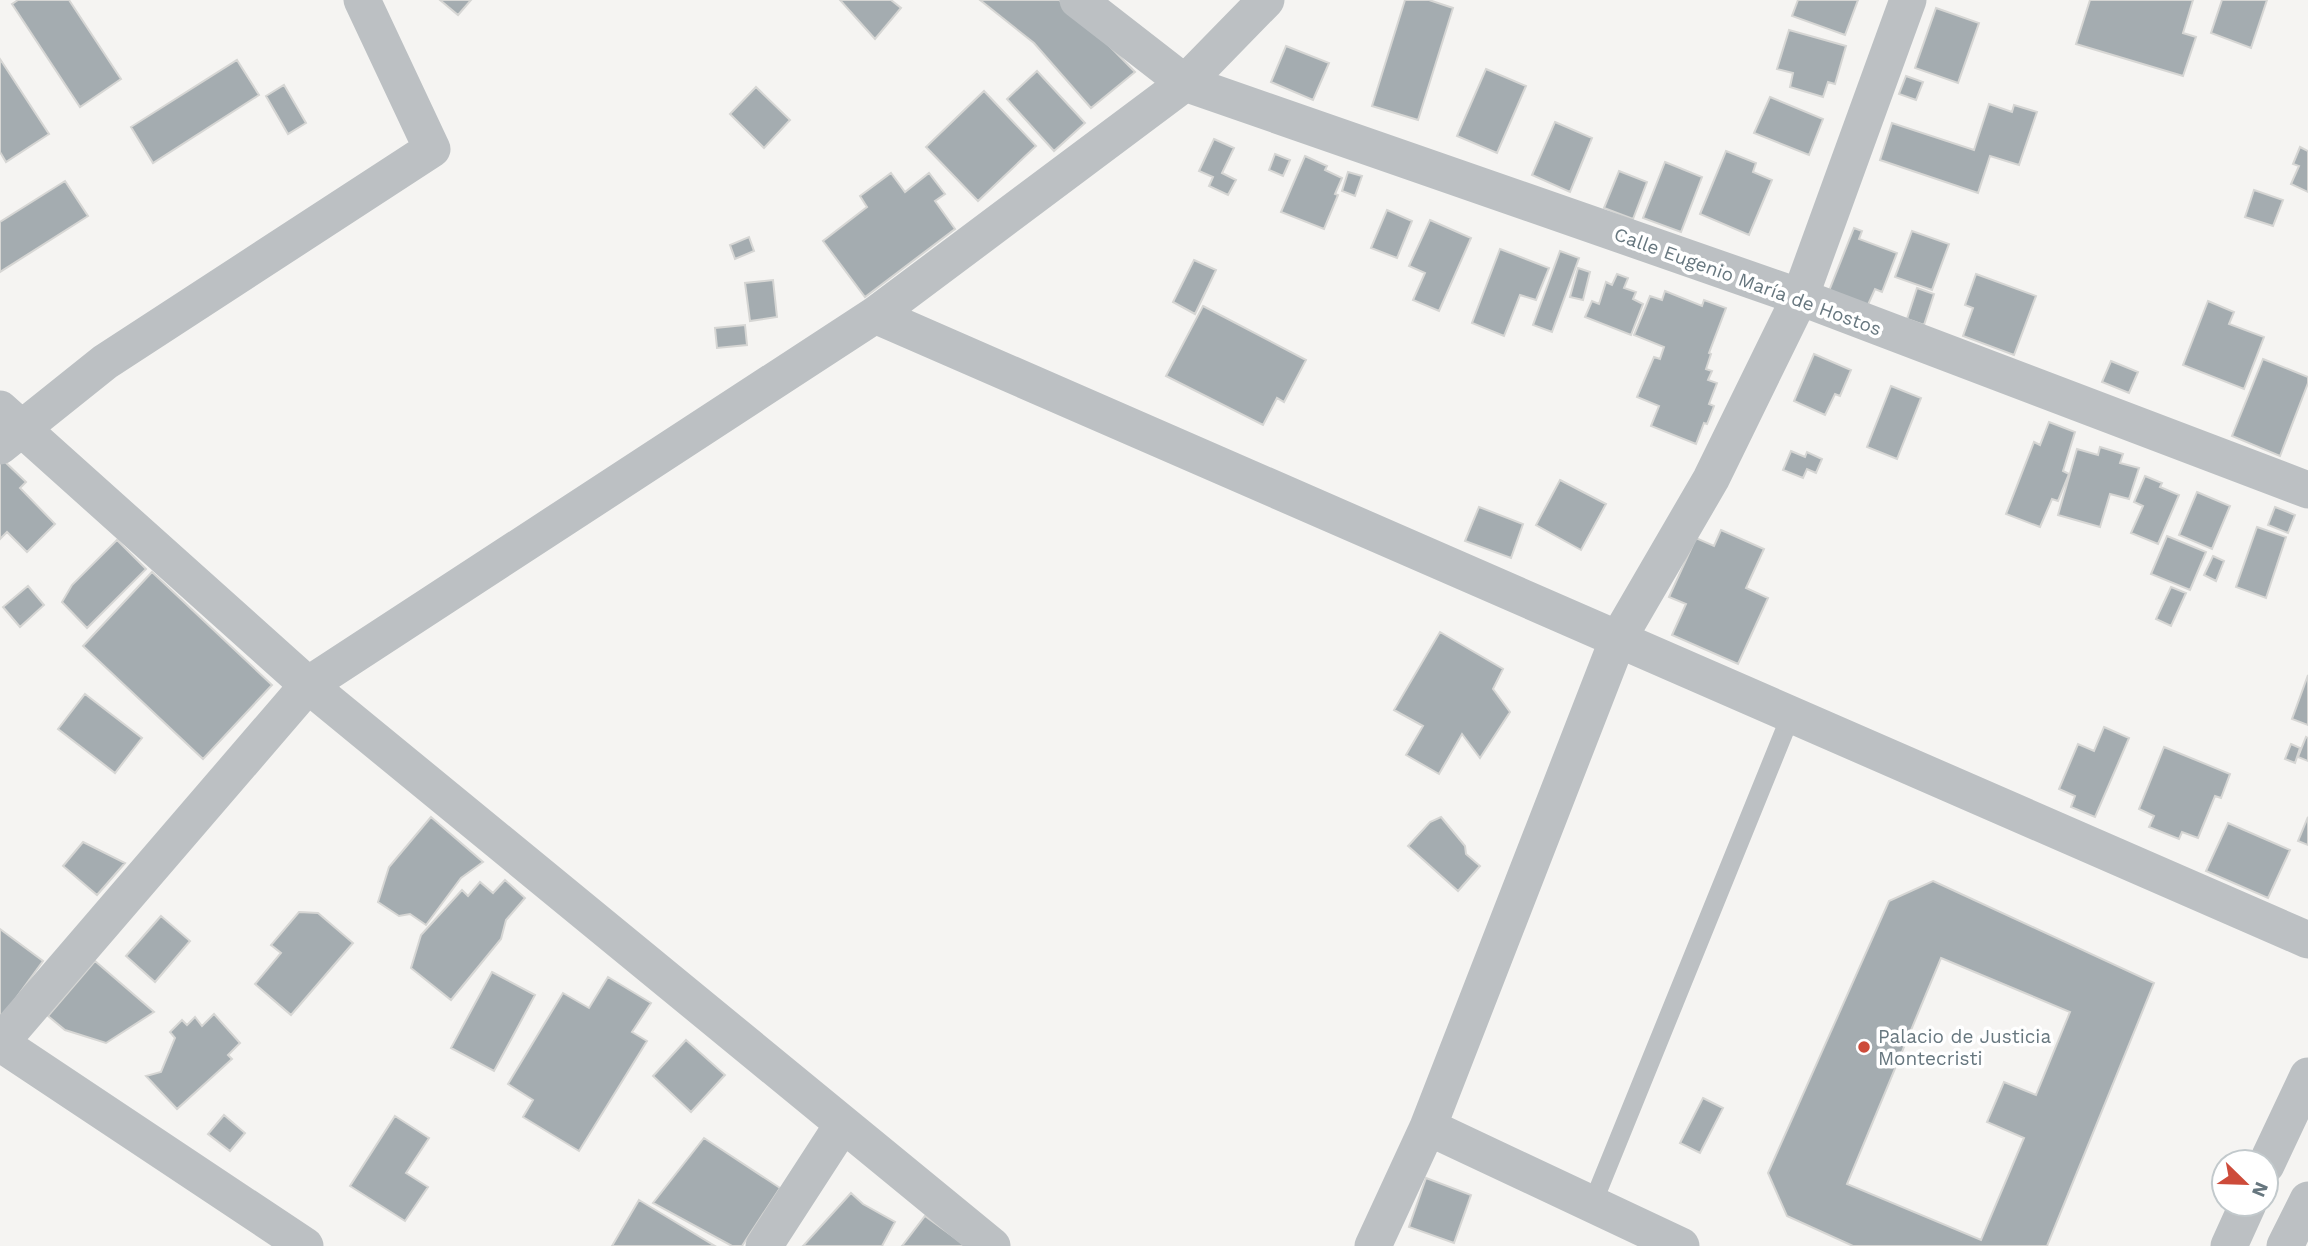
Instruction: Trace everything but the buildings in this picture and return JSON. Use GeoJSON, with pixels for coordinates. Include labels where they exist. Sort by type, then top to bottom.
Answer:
{"type":"FeatureCollection","features":[{"type":"Feature","properties":{"kind":"street"},"geometry":{"type":"LineString","coordinates":[[362,0],[432,149],[8,428],[308,685],[992,1246]]}},
{"type":"Feature","properties":{"kind":"street","name":"Calle Eugenio María de Hostos"},"geometry":{"type":"LineString","coordinates":[[1078,0],[1185,83],[1800,298],[2308,489]]}},
{"type":"Feature","properties":{"kind":"street"},"geometry":{"type":"LineString","coordinates":[[305,1246],[0,1043],[308,685],[875,315],[1185,83],[1266,0]]}},
{"type":"Feature","properties":{"kind":"street"},"geometry":{"type":"LineString","coordinates":[[1373,1246],[1428,1127],[1618,639],[1711,479],[1800,298],[1909,0]]}},
{"type":"Feature","properties":{"kind":"street"},"geometry":{"type":"LineString","coordinates":[[875,315],[2308,940]]}},
{"type":"Feature","properties":{"kind":"street"},"geometry":{"type":"LineString","coordinates":[[2274,1148],[2308,1076]]}},
{"type":"Feature","properties":{"kind":"street"},"geometry":{"type":"LineString","coordinates":[[764,1246],[843,1124]]}},
{"type":"Feature","properties":{"kind":"street"},"geometry":{"type":"LineString","coordinates":[[1428,1127],[1681,1246]]}},
{"type":"Feature","properties":{"kind":"street"},"geometry":{"type":"LineString","coordinates":[[2285,1246],[2308,1200]]}},
{"type":"Feature","properties":{"kind":"street"},"geometry":{"type":"LineString","coordinates":[[2229,1246],[2242,1218]]}},
{"type":"Feature","properties":{"kind":"lane"},"geometry":{"type":"LineString","coordinates":[[1592,1205],[1791,715]]}},
{"type":"Feature","properties":{"kind":"place","name":"Palacio de Justicia Montecristi"},"geometry":{"type":"Point","coordinates":[1864,1047]}}]}
